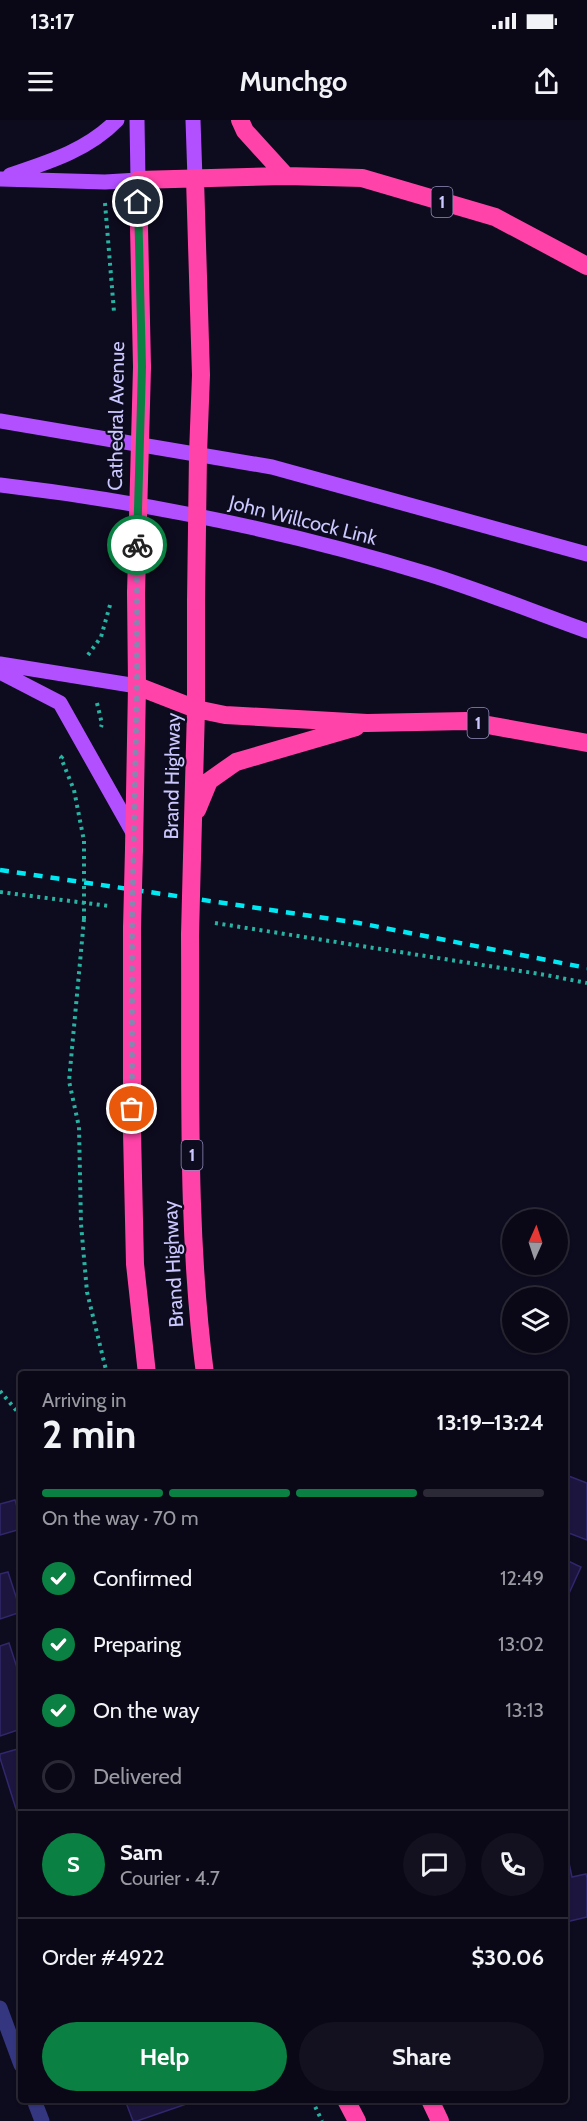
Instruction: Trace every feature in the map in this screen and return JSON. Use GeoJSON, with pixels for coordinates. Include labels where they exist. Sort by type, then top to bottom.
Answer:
{"type":"FeatureCollection","features":[{"type":"Feature","properties":{"kind":"highway"},"geometry":{"type":"LineString","coordinates":[[240,120],[245,131],[286,176]]}},
{"type":"Feature","properties":{"kind":"highway","name":"1"},"geometry":{"type":"LineString","coordinates":[[138,180],[286,176],[362,178],[495,217],[587,266]]}},
{"type":"Feature","properties":{"kind":"highway","name":"Brand Highway"},"geometry":{"type":"LineString","coordinates":[[195,179],[201,375],[190,935],[192,1197],[199,1328],[205,1371]]}},
{"type":"Feature","properties":{"kind":"highway","name":"Cathedral Avenue"},"geometry":{"type":"LineString","coordinates":[[132,928],[137,686],[136,593],[142,367],[138,180]]}},
{"type":"Feature","properties":{"kind":"highway"},"geometry":{"type":"LineString","coordinates":[[137,686],[196,709]]}},
{"type":"Feature","properties":{"kind":"highway","name":"1"},"geometry":{"type":"LineString","coordinates":[[196,709],[225,715],[367,723],[466,721],[587,742]]}},
{"type":"Feature","properties":{"kind":"highway","name":"1"},"geometry":{"type":"LineString","coordinates":[[193,819],[209,781],[236,762],[367,723]]}},
{"type":"Feature","properties":{"kind":"highway","name":"Brand Highway"},"geometry":{"type":"LineString","coordinates":[[132,928],[132,1132],[135,1264],[147,1371]]}},
{"type":"Feature","properties":{"kind":"highway"},"geometry":{"type":"LineString","coordinates":[[348,2103],[357,2121]]}},
{"type":"Feature","properties":{"kind":"highway"},"geometry":{"type":"LineString","coordinates":[[431,2103],[440,2121]]}},
{"type":"Feature","properties":{"kind":"main road"},"geometry":{"type":"LineString","coordinates":[[1,178],[60,158],[102,135],[117,120]]}},
{"type":"Feature","properties":{"kind":"main road","name":"Cathedral Avenue"},"geometry":{"type":"LineString","coordinates":[[137,120],[138,180]]}},
{"type":"Feature","properties":{"kind":"main road"},"geometry":{"type":"LineString","coordinates":[[193,120],[195,179]]}},
{"type":"Feature","properties":{"kind":"main road"},"geometry":{"type":"LineString","coordinates":[[1,178],[105,182],[138,180]]}},
{"type":"Feature","properties":{"kind":"main road","name":"John Willcock Link"},"geometry":{"type":"LineString","coordinates":[[0,421],[272,467],[587,554]]}},
{"type":"Feature","properties":{"kind":"main road","name":"John Willcock Link"},"geometry":{"type":"LineString","coordinates":[[0,485],[88,495],[266,529],[429,574],[587,632]]}},
{"type":"Feature","properties":{"kind":"main road"},"geometry":{"type":"LineString","coordinates":[[0,664],[137,686]]}},
{"type":"Feature","properties":{"kind":"main road"},"geometry":{"type":"LineString","coordinates":[[0,672],[60,703],[134,842]]}},
{"type":"Feature","properties":{"kind":"street"},"geometry":{"type":"LineString","coordinates":[[0,2008],[18,2056]]}},
{"type":"Feature","properties":{"kind":"street"},"geometry":{"type":"LineString","coordinates":[[35,2103],[42,2121]]}},
{"type":"Feature","properties":{"kind":"path"},"geometry":{"type":"LineString","coordinates":[[105,199],[114,317]]}},
{"type":"Feature","properties":{"kind":"path"},"geometry":{"type":"LineString","coordinates":[[86,657],[101,637],[111,599]]}},
{"type":"Feature","properties":{"kind":"path"},"geometry":{"type":"LineString","coordinates":[[61,758],[74,790],[84,841],[84,920],[69,1080],[80,1127],[81,1224],[87,1292],[106,1371]]}},
{"type":"Feature","properties":{"kind":"path"},"geometry":{"type":"LineString","coordinates":[[0,892],[114,907]]}},
{"type":"Feature","properties":{"kind":"path"},"geometry":{"type":"LineString","coordinates":[[207,922],[587,983]]}},
{"type":"Feature","properties":{"kind":"path"},"geometry":{"type":"LineString","coordinates":[[0,1390],[18,1412]]}},
{"type":"Feature","properties":{"kind":"path"},"geometry":{"type":"LineString","coordinates":[[313,2103],[322,2121]]}},
{"type":"Feature","properties":{"kind":"building"},"geometry":{"type":"Polygon","coordinates":[[[568,1476],[587,1483],[587,1540],[568,1533],[568,1476]]]}},
{"type":"Feature","properties":{"kind":"building"},"geometry":{"type":"Polygon","coordinates":[[[15,1500],[18,1510],[18,1530],[0,1535],[0,1504],[15,1500]]]}},
{"type":"Feature","properties":{"kind":"building"},"geometry":{"type":"Polygon","coordinates":[[[568,1561],[581,1567],[568,1596],[568,1561]]]}},
{"type":"Feature","properties":{"kind":"building"},"geometry":{"type":"Polygon","coordinates":[[[8,1572],[18,1603],[18,1613],[0,1619],[0,1574],[8,1572]]]}},
{"type":"Feature","properties":{"kind":"building"},"geometry":{"type":"Polygon","coordinates":[[[9,1643],[18,1671],[18,1730],[0,1736],[0,1646],[9,1643]]]}},
{"type":"Feature","properties":{"kind":"building"},"geometry":{"type":"Polygon","coordinates":[[[18,1749],[18,1815],[0,1758],[0,1754],[18,1749]]]}},
{"type":"Feature","properties":{"kind":"building"},"geometry":{"type":"Polygon","coordinates":[[[568,1858],[572,1877],[586,1874],[587,1917],[568,1922],[568,1858]]]}},
{"type":"Feature","properties":{"kind":"building"},"geometry":{"type":"Polygon","coordinates":[[[126,2103],[189,2103],[137,2121],[133,2121],[126,2103]]]}},
{"type":"Feature","properties":{"kind":"railway"},"geometry":{"type":"LineString","coordinates":[[0,870],[359,923],[587,968]]}},
{"type":"Feature","properties":{"kind":"way so far"},"geometry":{"type":"LineString","coordinates":[[132,1109],[137,545]]}},
{"type":"Feature","properties":{"kind":"route"},"geometry":{"type":"LineString","coordinates":[[137,545],[142,367],[138,202]]}}]}
